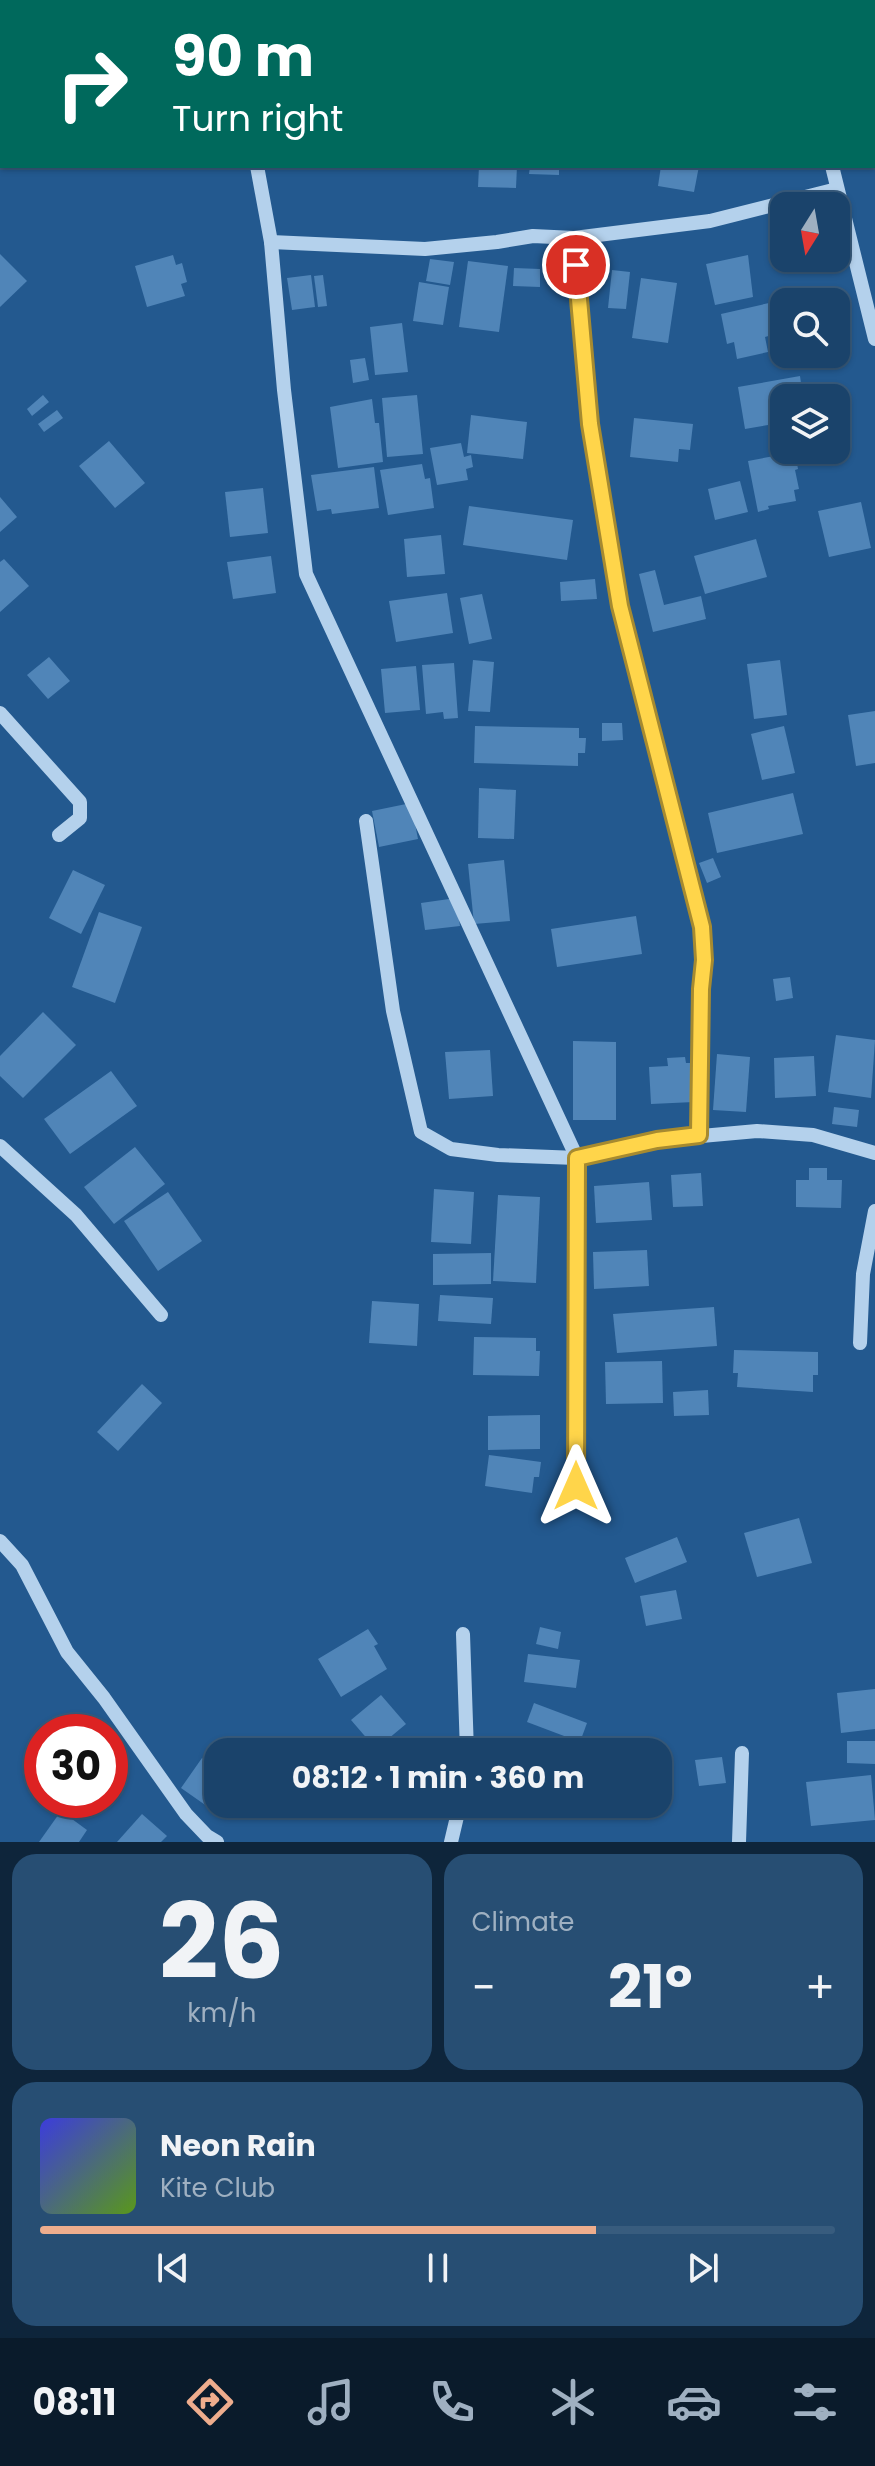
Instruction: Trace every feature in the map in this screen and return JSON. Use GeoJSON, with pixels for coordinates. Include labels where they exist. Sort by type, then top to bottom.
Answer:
{"type":"FeatureCollection","features":[{"type":"Feature","properties":{"kind":"street"},"geometry":{"type":"LineString","coordinates":[[257,168],[271,242],[284,390],[306,574],[577,1158],[576,1486]]}},
{"type":"Feature","properties":{"kind":"street"},"geometry":{"type":"LineString","coordinates":[[832,168],[875,339]]}},
{"type":"Feature","properties":{"kind":"street"},"geometry":{"type":"LineString","coordinates":[[271,242],[425,249],[533,236],[574,238],[710,221],[837,189]]}},
{"type":"Feature","properties":{"kind":"street"},"geometry":{"type":"LineString","coordinates":[[574,238],[588,412],[620,606],[702,927],[704,960],[699,1135]]}},
{"type":"Feature","properties":{"kind":"street"},"geometry":{"type":"LineString","coordinates":[[0,713],[80,802],[80,818],[59,835]]}},
{"type":"Feature","properties":{"kind":"street"},"geometry":{"type":"LineString","coordinates":[[366,821],[393,1011],[421,1132],[451,1149],[498,1155],[577,1158],[657,1140],[757,1131],[813,1135],[875,1153]]}},
{"type":"Feature","properties":{"kind":"street"},"geometry":{"type":"LineString","coordinates":[[0,1146],[76,1215],[161,1315]]}},
{"type":"Feature","properties":{"kind":"street"},"geometry":{"type":"LineString","coordinates":[[860,1343],[863,1274],[875,1211]]}},
{"type":"Feature","properties":{"kind":"street"},"geometry":{"type":"LineString","coordinates":[[0,1541],[22,1565],[67,1652],[104,1698],[186,1814],[210,1840]]}},
{"type":"Feature","properties":{"kind":"street"},"geometry":{"type":"LineString","coordinates":[[463,1634],[467,1738]]}},
{"type":"Feature","properties":{"kind":"street"},"geometry":{"type":"LineString","coordinates":[[739,1842],[742,1753]]}},
{"type":"Feature","properties":{"kind":"street"},"geometry":{"type":"LineString","coordinates":[[451,1842],[457,1818]]}},
{"type":"Feature","properties":{"kind":"building"},"geometry":{"type":"Polygon","coordinates":[[[479,168],[517,168],[516,188],[478,187],[479,168]]]}},
{"type":"Feature","properties":{"kind":"building"},"geometry":{"type":"Polygon","coordinates":[[[530,168],[559,168],[559,175],[529,174],[530,168]]]}},
{"type":"Feature","properties":{"kind":"building"},"geometry":{"type":"Polygon","coordinates":[[[661,168],[699,168],[694,192],[658,186],[661,168]]]}},
{"type":"Feature","properties":{"kind":"building"},"geometry":{"type":"Polygon","coordinates":[[[0,254],[27,281],[0,307],[0,254]]]}},
{"type":"Feature","properties":{"kind":"building"},"geometry":{"type":"Polygon","coordinates":[[[173,255],[176,265],[182,263],[187,282],[181,284],[185,296],[147,307],[135,266],[173,255]]]}},
{"type":"Feature","properties":{"kind":"building"},"geometry":{"type":"Polygon","coordinates":[[[748,255],[753,297],[715,305],[706,264],[748,255]]]}},
{"type":"Feature","properties":{"kind":"building"},"geometry":{"type":"Polygon","coordinates":[[[430,259],[454,262],[450,285],[426,281],[430,259]]]}},
{"type":"Feature","properties":{"kind":"building"},"geometry":{"type":"Polygon","coordinates":[[[468,261],[508,266],[499,332],[459,327],[468,261]]]}},
{"type":"Feature","properties":{"kind":"building"},"geometry":{"type":"Polygon","coordinates":[[[514,268],[540,269],[540,287],[513,286],[514,268]]]}},
{"type":"Feature","properties":{"kind":"building"},"geometry":{"type":"Polygon","coordinates":[[[612,270],[630,272],[626,309],[608,308],[612,270]]]}},
{"type":"Feature","properties":{"kind":"building"},"geometry":{"type":"Polygon","coordinates":[[[311,275],[315,307],[292,310],[287,278],[311,275]]]}},
{"type":"Feature","properties":{"kind":"building"},"geometry":{"type":"Polygon","coordinates":[[[323,275],[327,306],[318,307],[314,276],[323,275]]]}},
{"type":"Feature","properties":{"kind":"building"},"geometry":{"type":"Polygon","coordinates":[[[641,278],[677,283],[668,343],[632,338],[641,278]]]}},
{"type":"Feature","properties":{"kind":"building"},"geometry":{"type":"Polygon","coordinates":[[[419,282],[449,287],[443,325],[413,321],[419,282]]]}},
{"type":"Feature","properties":{"kind":"building"},"geometry":{"type":"Polygon","coordinates":[[[769,303],[770,336],[765,337],[768,352],[737,359],[734,342],[727,344],[721,314],[769,303]]]}},
{"type":"Feature","properties":{"kind":"building"},"geometry":{"type":"Polygon","coordinates":[[[402,323],[408,372],[375,375],[370,327],[402,323]]]}},
{"type":"Feature","properties":{"kind":"building"},"geometry":{"type":"Polygon","coordinates":[[[365,358],[369,380],[353,383],[350,360],[365,358]]]}},
{"type":"Feature","properties":{"kind":"building"},"geometry":{"type":"Polygon","coordinates":[[[800,376],[801,384],[770,384],[769,429],[768,425],[745,429],[738,387],[800,376]]]}},
{"type":"Feature","properties":{"kind":"building"},"geometry":{"type":"Polygon","coordinates":[[[43,395],[49,402],[32,416],[27,409],[43,395]]]}},
{"type":"Feature","properties":{"kind":"building"},"geometry":{"type":"Polygon","coordinates":[[[417,395],[423,454],[387,457],[382,398],[417,395]]]}},
{"type":"Feature","properties":{"kind":"building"},"geometry":{"type":"Polygon","coordinates":[[[372,399],[375,423],[379,423],[383,462],[338,468],[330,407],[372,399]]]}},
{"type":"Feature","properties":{"kind":"building"},"geometry":{"type":"Polygon","coordinates":[[[57,410],[63,418],[44,432],[38,424],[57,410]]]}},
{"type":"Feature","properties":{"kind":"building"},"geometry":{"type":"Polygon","coordinates":[[[471,415],[527,422],[523,459],[467,453],[471,415]]]}},
{"type":"Feature","properties":{"kind":"building"},"geometry":{"type":"Polygon","coordinates":[[[634,418],[693,424],[690,450],[679,449],[678,462],[630,457],[634,418]]]}},
{"type":"Feature","properties":{"kind":"building"},"geometry":{"type":"Polygon","coordinates":[[[109,441],[145,483],[115,508],[79,466],[109,441]]]}},
{"type":"Feature","properties":{"kind":"building"},"geometry":{"type":"Polygon","coordinates":[[[461,443],[464,457],[471,455],[473,467],[466,469],[468,480],[437,485],[430,448],[461,443]]]}},
{"type":"Feature","properties":{"kind":"building"},"geometry":{"type":"Polygon","coordinates":[[[770,457],[770,464],[797,464],[798,469],[795,470],[799,489],[794,490],[796,501],[768,506],[769,509],[758,512],[748,461],[770,457]]]}},
{"type":"Feature","properties":{"kind":"building"},"geometry":{"type":"Polygon","coordinates":[[[422,464],[425,479],[430,478],[434,508],[388,515],[380,470],[422,464]]]}},
{"type":"Feature","properties":{"kind":"building"},"geometry":{"type":"Polygon","coordinates":[[[374,467],[379,508],[332,514],[331,509],[317,511],[311,475],[374,467]]]}},
{"type":"Feature","properties":{"kind":"building"},"geometry":{"type":"Polygon","coordinates":[[[740,481],[748,512],[715,520],[708,489],[740,481]]]}},
{"type":"Feature","properties":{"kind":"building"},"geometry":{"type":"Polygon","coordinates":[[[263,488],[268,533],[230,537],[225,492],[263,488]]]}},
{"type":"Feature","properties":{"kind":"building"},"geometry":{"type":"Polygon","coordinates":[[[0,497],[17,517],[0,532],[0,497]]]}},
{"type":"Feature","properties":{"kind":"building"},"geometry":{"type":"Polygon","coordinates":[[[861,502],[871,548],[829,557],[818,511],[861,502]]]}},
{"type":"Feature","properties":{"kind":"building"},"geometry":{"type":"Polygon","coordinates":[[[469,506],[573,520],[567,560],[463,545],[469,506]]]}},
{"type":"Feature","properties":{"kind":"building"},"geometry":{"type":"Polygon","coordinates":[[[441,535],[445,574],[407,577],[404,539],[441,535]]]}},
{"type":"Feature","properties":{"kind":"building"},"geometry":{"type":"Polygon","coordinates":[[[756,539],[767,577],[705,594],[694,556],[756,539]]]}},
{"type":"Feature","properties":{"kind":"building"},"geometry":{"type":"Polygon","coordinates":[[[271,556],[276,593],[233,599],[227,562],[271,556]]]}},
{"type":"Feature","properties":{"kind":"building"},"geometry":{"type":"Polygon","coordinates":[[[4,559],[29,586],[0,612],[0,562],[4,559]]]}},
{"type":"Feature","properties":{"kind":"building"},"geometry":{"type":"Polygon","coordinates":[[[655,570],[664,605],[701,596],[706,619],[653,632],[639,574],[655,570]]]}},
{"type":"Feature","properties":{"kind":"building"},"geometry":{"type":"Polygon","coordinates":[[[595,579],[597,599],[561,601],[560,582],[595,579]]]}},
{"type":"Feature","properties":{"kind":"building"},"geometry":{"type":"Polygon","coordinates":[[[447,593],[453,633],[396,642],[389,601],[447,593]]]}},
{"type":"Feature","properties":{"kind":"building"},"geometry":{"type":"Polygon","coordinates":[[[482,594],[492,639],[469,644],[460,598],[482,594]]]}},
{"type":"Feature","properties":{"kind":"building"},"geometry":{"type":"Polygon","coordinates":[[[49,657],[70,681],[48,699],[27,675],[49,657]]]}},
{"type":"Feature","properties":{"kind":"building"},"geometry":{"type":"Polygon","coordinates":[[[473,660],[494,662],[490,712],[468,711],[473,660]]]}},
{"type":"Feature","properties":{"kind":"building"},"geometry":{"type":"Polygon","coordinates":[[[780,660],[787,715],[754,719],[747,664],[780,660]]]}},
{"type":"Feature","properties":{"kind":"building"},"geometry":{"type":"Polygon","coordinates":[[[454,663],[458,718],[444,719],[443,712],[426,714],[422,665],[454,663]]]}},
{"type":"Feature","properties":{"kind":"building"},"geometry":{"type":"Polygon","coordinates":[[[416,666],[420,710],[385,713],[381,669],[416,666]]]}},
{"type":"Feature","properties":{"kind":"building"},"geometry":{"type":"Polygon","coordinates":[[[875,711],[875,763],[856,766],[848,715],[875,711]]]}},
{"type":"Feature","properties":{"kind":"building"},"geometry":{"type":"Polygon","coordinates":[[[602,723],[622,723],[623,740],[602,741],[602,723]]]}},
{"type":"Feature","properties":{"kind":"building"},"geometry":{"type":"Polygon","coordinates":[[[475,726],[579,728],[579,738],[586,738],[585,753],[578,753],[578,766],[474,763],[475,726]]]}},
{"type":"Feature","properties":{"kind":"building"},"geometry":{"type":"Polygon","coordinates":[[[784,726],[795,773],[762,780],[751,734],[784,726]]]}},
{"type":"Feature","properties":{"kind":"building"},"geometry":{"type":"Polygon","coordinates":[[[479,788],[516,790],[514,839],[478,838],[479,788]]]}},
{"type":"Feature","properties":{"kind":"building"},"geometry":{"type":"Polygon","coordinates":[[[793,793],[803,834],[717,853],[708,813],[793,793]]]}},
{"type":"Feature","properties":{"kind":"building"},"geometry":{"type":"Polygon","coordinates":[[[411,803],[418,839],[379,847],[372,811],[411,803]]]}},
{"type":"Feature","properties":{"kind":"building"},"geometry":{"type":"Polygon","coordinates":[[[713,858],[721,877],[707,883],[699,863],[713,858]]]}},
{"type":"Feature","properties":{"kind":"building"},"geometry":{"type":"Polygon","coordinates":[[[504,860],[510,921],[474,924],[468,864],[504,860]]]}},
{"type":"Feature","properties":{"kind":"building"},"geometry":{"type":"Polygon","coordinates":[[[73,870],[105,885],[81,934],[49,918],[73,870]]]}},
{"type":"Feature","properties":{"kind":"building"},"geometry":{"type":"Polygon","coordinates":[[[456,898],[460,926],[425,930],[421,903],[456,898]]]}},
{"type":"Feature","properties":{"kind":"building"},"geometry":{"type":"Polygon","coordinates":[[[99,912],[142,927],[115,1003],[72,987],[99,912]]]}},
{"type":"Feature","properties":{"kind":"building"},"geometry":{"type":"Polygon","coordinates":[[[636,916],[642,954],[557,967],[551,929],[636,916]]]}},
{"type":"Feature","properties":{"kind":"building"},"geometry":{"type":"Polygon","coordinates":[[[790,977],[793,998],[776,1001],[773,979],[790,977]]]}},
{"type":"Feature","properties":{"kind":"building"},"geometry":{"type":"Polygon","coordinates":[[[43,1012],[76,1045],[23,1098],[0,1076],[0,1056],[43,1012]]]}},
{"type":"Feature","properties":{"kind":"building"},"geometry":{"type":"Polygon","coordinates":[[[836,1035],[875,1040],[871,1098],[828,1092],[836,1035]]]}},
{"type":"Feature","properties":{"kind":"building"},"geometry":{"type":"Polygon","coordinates":[[[573,1041],[616,1042],[616,1120],[573,1120],[573,1041]]]}},
{"type":"Feature","properties":{"kind":"building"},"geometry":{"type":"Polygon","coordinates":[[[490,1050],[493,1096],[449,1099],[445,1052],[490,1050]]]}},
{"type":"Feature","properties":{"kind":"building"},"geometry":{"type":"Polygon","coordinates":[[[717,1054],[750,1057],[746,1112],[713,1110],[717,1054]]]}},
{"type":"Feature","properties":{"kind":"building"},"geometry":{"type":"Polygon","coordinates":[[[814,1056],[816,1096],[775,1098],[774,1058],[814,1056]]]}},
{"type":"Feature","properties":{"kind":"building"},"geometry":{"type":"Polygon","coordinates":[[[685,1057],[686,1063],[693,1063],[694,1102],[651,1104],[649,1067],[668,1066],[667,1058],[685,1057]]]}},
{"type":"Feature","properties":{"kind":"building"},"geometry":{"type":"Polygon","coordinates":[[[111,1071],[137,1106],[70,1154],[44,1119],[111,1071]]]}},
{"type":"Feature","properties":{"kind":"building"},"geometry":{"type":"Polygon","coordinates":[[[834,1107],[859,1110],[857,1127],[832,1124],[834,1107]]]}},
{"type":"Feature","properties":{"kind":"building"},"geometry":{"type":"Polygon","coordinates":[[[135,1147],[165,1184],[114,1224],[84,1187],[135,1147]]]}},
{"type":"Feature","properties":{"kind":"building"},"geometry":{"type":"Polygon","coordinates":[[[809,1168],[827,1168],[827,1180],[842,1180],[841,1208],[796,1207],[796,1180],[809,1180],[809,1168]]]}},
{"type":"Feature","properties":{"kind":"building"},"geometry":{"type":"Polygon","coordinates":[[[701,1173],[703,1206],[673,1207],[671,1175],[701,1173]]]}},
{"type":"Feature","properties":{"kind":"building"},"geometry":{"type":"Polygon","coordinates":[[[649,1182],[652,1220],[596,1223],[594,1186],[649,1182]]]}},
{"type":"Feature","properties":{"kind":"building"},"geometry":{"type":"Polygon","coordinates":[[[434,1189],[474,1192],[471,1244],[431,1242],[434,1189]]]}},
{"type":"Feature","properties":{"kind":"building"},"geometry":{"type":"Polygon","coordinates":[[[168,1192],[202,1241],[158,1271],[124,1221],[168,1192]]]}},
{"type":"Feature","properties":{"kind":"building"},"geometry":{"type":"Polygon","coordinates":[[[498,1195],[540,1197],[536,1283],[493,1281],[498,1195]]]}},
{"type":"Feature","properties":{"kind":"building"},"geometry":{"type":"Polygon","coordinates":[[[647,1250],[649,1286],[594,1289],[593,1252],[647,1250]]]}},
{"type":"Feature","properties":{"kind":"building"},"geometry":{"type":"Polygon","coordinates":[[[491,1253],[491,1284],[433,1285],[433,1254],[491,1253]]]}},
{"type":"Feature","properties":{"kind":"building"},"geometry":{"type":"Polygon","coordinates":[[[440,1295],[493,1298],[491,1324],[438,1321],[440,1295]]]}},
{"type":"Feature","properties":{"kind":"building"},"geometry":{"type":"Polygon","coordinates":[[[372,1301],[419,1304],[417,1346],[369,1343],[372,1301]]]}},
{"type":"Feature","properties":{"kind":"building"},"geometry":{"type":"Polygon","coordinates":[[[714,1307],[717,1346],[617,1353],[613,1314],[714,1307]]]}},
{"type":"Feature","properties":{"kind":"building"},"geometry":{"type":"Polygon","coordinates":[[[474,1337],[536,1338],[536,1351],[540,1351],[539,1376],[473,1375],[474,1337]]]}},
{"type":"Feature","properties":{"kind":"building"},"geometry":{"type":"Polygon","coordinates":[[[734,1350],[818,1352],[818,1375],[813,1375],[813,1392],[737,1387],[738,1373],[733,1373],[734,1350]]]}},
{"type":"Feature","properties":{"kind":"building"},"geometry":{"type":"Polygon","coordinates":[[[662,1361],[663,1403],[606,1404],[605,1362],[662,1361]]]}},
{"type":"Feature","properties":{"kind":"building"},"geometry":{"type":"Polygon","coordinates":[[[142,1384],[162,1403],[118,1451],[97,1432],[142,1384]]]}},
{"type":"Feature","properties":{"kind":"building"},"geometry":{"type":"Polygon","coordinates":[[[708,1390],[709,1415],[674,1416],[673,1392],[708,1390]]]}},
{"type":"Feature","properties":{"kind":"building"},"geometry":{"type":"Polygon","coordinates":[[[540,1415],[540,1449],[488,1450],[488,1416],[540,1415]]]}},
{"type":"Feature","properties":{"kind":"building"},"geometry":{"type":"Polygon","coordinates":[[[489,1455],[541,1462],[539,1477],[534,1477],[532,1493],[485,1486],[489,1455]]]}},
{"type":"Feature","properties":{"kind":"building"},"geometry":{"type":"Polygon","coordinates":[[[799,1518],[812,1563],[757,1577],[744,1533],[799,1518]]]}},
{"type":"Feature","properties":{"kind":"building"},"geometry":{"type":"Polygon","coordinates":[[[677,1537],[687,1562],[635,1583],[625,1558],[677,1537]]]}},
{"type":"Feature","properties":{"kind":"building"},"geometry":{"type":"Polygon","coordinates":[[[676,1590],[682,1619],[646,1626],[640,1596],[676,1590]]]}},
{"type":"Feature","properties":{"kind":"building"},"geometry":{"type":"Polygon","coordinates":[[[540,1627],[561,1632],[558,1649],[536,1644],[540,1627]]]}},
{"type":"Feature","properties":{"kind":"building"},"geometry":{"type":"Polygon","coordinates":[[[368,1629],[378,1644],[374,1646],[387,1669],[341,1697],[318,1659],[368,1629]]]}},
{"type":"Feature","properties":{"kind":"building"},"geometry":{"type":"Polygon","coordinates":[[[528,1654],[580,1660],[576,1688],[524,1682],[528,1654]]]}},
{"type":"Feature","properties":{"kind":"building"},"geometry":{"type":"Polygon","coordinates":[[[875,1689],[875,1729],[841,1733],[837,1693],[875,1689]]]}},
{"type":"Feature","properties":{"kind":"building"},"geometry":{"type":"Polygon","coordinates":[[[381,1695],[406,1724],[389,1738],[367,1738],[351,1720],[381,1695]]]}},
{"type":"Feature","properties":{"kind":"building"},"geometry":{"type":"Polygon","coordinates":[[[534,1703],[587,1723],[581,1738],[569,1738],[527,1722],[534,1703]]]}},
{"type":"Feature","properties":{"kind":"building"},"geometry":{"type":"Polygon","coordinates":[[[847,1741],[875,1741],[875,1764],[847,1763],[847,1741]]]}},
{"type":"Feature","properties":{"kind":"building"},"geometry":{"type":"Polygon","coordinates":[[[722,1757],[726,1783],[699,1786],[695,1760],[722,1757]]]}},
{"type":"Feature","properties":{"kind":"building"},"geometry":{"type":"Polygon","coordinates":[[[202,1758],[204,1759],[204,1804],[181,1788],[202,1758]]]}},
{"type":"Feature","properties":{"kind":"building"},"geometry":{"type":"Polygon","coordinates":[[[871,1775],[875,1820],[811,1826],[806,1782],[871,1775]]]}},
{"type":"Feature","properties":{"kind":"building"},"geometry":{"type":"Polygon","coordinates":[[[142,1814],[167,1836],[161,1842],[117,1842],[142,1814]]]}},
{"type":"Feature","properties":{"kind":"building"},"geometry":{"type":"Polygon","coordinates":[[[56,1818],[71,1818],[87,1830],[79,1842],[39,1842],[56,1818]]]}},
{"type":"Feature","properties":{"kind":"route"},"geometry":{"type":"LineString","coordinates":[[576,265],[590,424],[620,606],[702,927],[704,960],[699,1135],[657,1140],[577,1158],[576,1486]]}}]}
